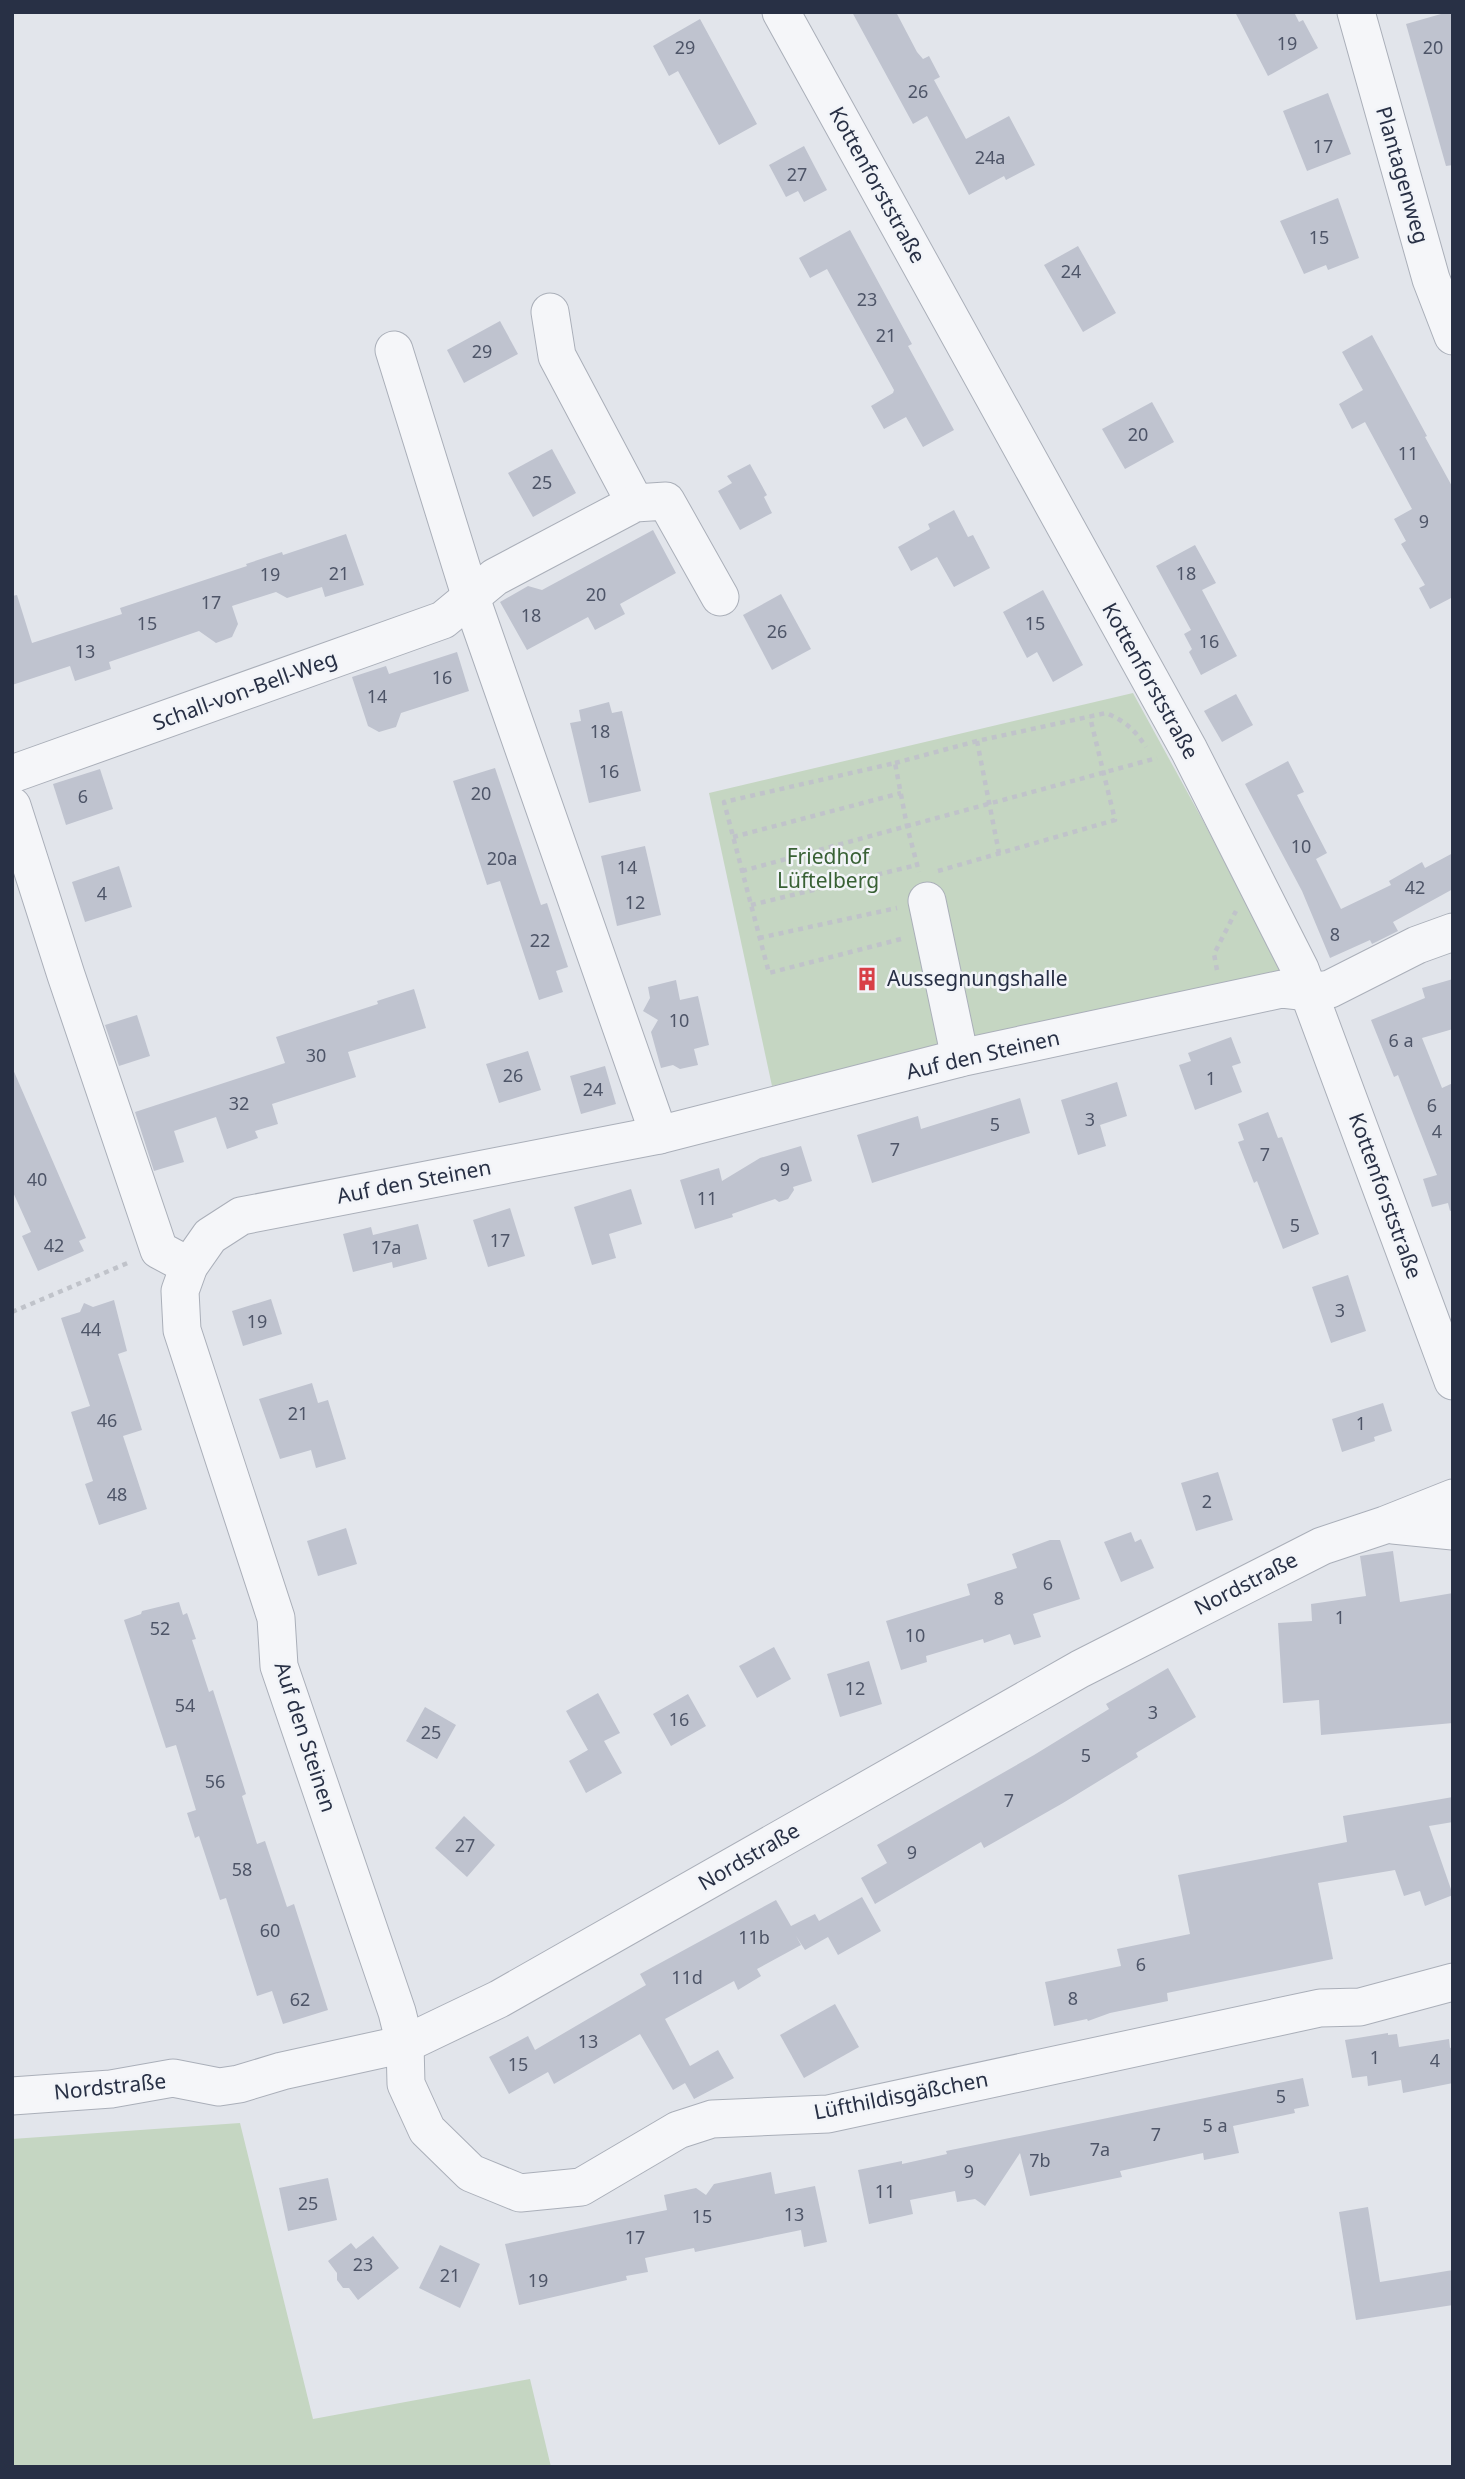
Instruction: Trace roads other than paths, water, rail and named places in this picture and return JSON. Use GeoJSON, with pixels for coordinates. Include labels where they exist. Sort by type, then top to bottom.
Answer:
{"type":"FeatureCollection","features":[{"type":"Feature","properties":{"kind":"street","name":"Kottenforststraße"},"geometry":{"type":"LineString","coordinates":[[782,12],[1172,755],[1253,877],[1309,992],[1453,1381]]}},
{"type":"Feature","properties":{"kind":"street","name":"Plantagenweg"},"geometry":{"type":"LineString","coordinates":[[1356,12],[1431,279],[1453,335]]}},
{"type":"Feature","properties":{"kind":"street"},"geometry":{"type":"LineString","coordinates":[[550,312],[557,356],[635,503],[666,501],[720,597]]}},
{"type":"Feature","properties":{"kind":"street"},"geometry":{"type":"LineString","coordinates":[[394,350],[471,598],[659,1135]]}},
{"type":"Feature","properties":{"kind":"street","name":"Schall-von-Bell-Weg"},"geometry":{"type":"LineString","coordinates":[[12,774],[443,620],[495,577],[635,503]]}},
{"type":"Feature","properties":{"kind":"street"},"geometry":{"type":"LineString","coordinates":[[12,806],[66,975],[174,1258]]}},
{"type":"Feature","properties":{"kind":"street"},"geometry":{"type":"LineString","coordinates":[[923,888],[960,1058]]}},
{"type":"Feature","properties":{"kind":"street","name":"Auf den Steinen"},"geometry":{"type":"LineString","coordinates":[[405,2045],[397,2012],[279,1666],[276,1618],[182,1330],[180,1291],[174,1258],[241,1216],[659,1135],[960,1058],[1282,989],[1309,992],[1330,989],[1417,945],[1453,932]]}},
{"type":"Feature","properties":{"kind":"street","name":"Nordstraße"},"geometry":{"type":"LineString","coordinates":[[12,2096],[111,2089],[173,2078],[219,2087],[405,2045],[499,1999],[1080,1669],[1225,1593],[1322,1546],[1453,1498]]}},
{"type":"Feature","properties":{"kind":"street"},"geometry":{"type":"LineString","coordinates":[[1385,1525],[1453,1531]]}},
{"type":"Feature","properties":{"kind":"street","name":"Lüfthildisgäßchen"},"geometry":{"type":"LineString","coordinates":[[405,2045],[406,2084],[427,2130],[471,2173],[520,2193],[581,2187],[678,2130],[712,2119],[828,2114],[1320,2008],[1360,2007],[1453,1982]]}},
{"type":"Feature","properties":{"kind":"place","name":"Aussegnungshalle"},"geometry":{"type":"Point","coordinates":[867,979]}},
{"type":"Feature","properties":{"kind":"park label","name":"Friedhof Lüftelberg"},"geometry":{"type":"Point","coordinates":[828,869]}}]}
